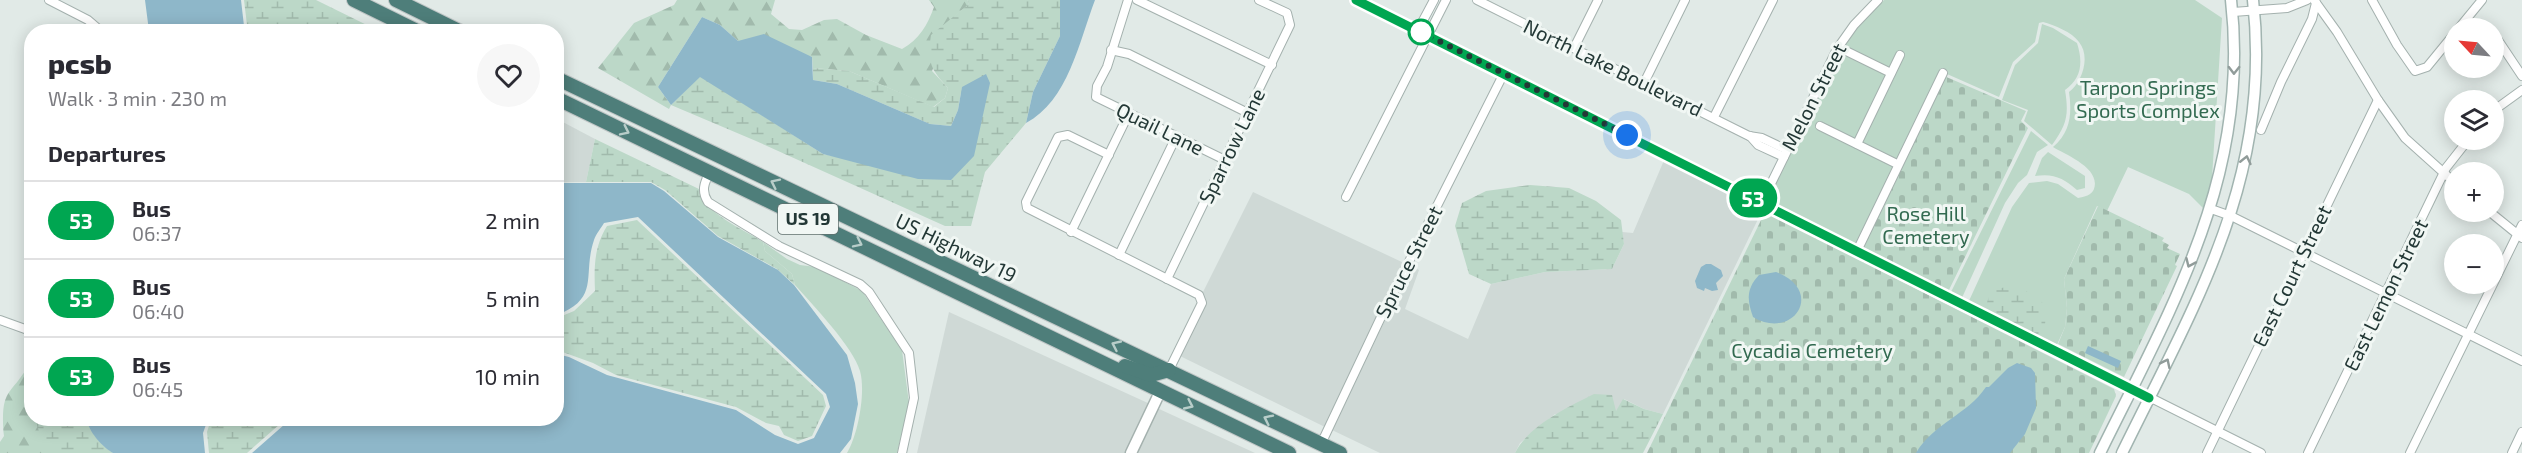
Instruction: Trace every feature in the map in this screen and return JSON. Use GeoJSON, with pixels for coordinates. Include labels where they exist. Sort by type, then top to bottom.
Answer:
{"type":"FeatureCollection","features":[{"type":"Feature","properties":{"kind":"highway"},"geometry":{"type":"LineString","coordinates":[[354,0],[403,24]]}},
{"type":"Feature","properties":{"kind":"highway"},"geometry":{"type":"LineString","coordinates":[[396,0],[445,24]]}},
{"type":"Feature","properties":{"kind":"highway","name":"US Highway 19"},"geometry":{"type":"LineString","coordinates":[[564,82],[1169,370],[1319,448],[1340,453]]}},
{"type":"Feature","properties":{"kind":"highway"},"geometry":{"type":"LineString","coordinates":[[572,105],[585,101],[605,101]]}},
{"type":"Feature","properties":{"kind":"highway","name":"US Highway 19"},"geometry":{"type":"LineString","coordinates":[[564,102],[1289,453]]}},
{"type":"Feature","properties":{"kind":"highway"},"geometry":{"type":"LineString","coordinates":[[1084,353],[1151,375],[1169,370]]}},
{"type":"Feature","properties":{"kind":"main road"},"geometry":{"type":"LineString","coordinates":[[2100,453],[2189,264],[2211,209],[2225,157],[2233,99],[2235,71],[2231,0]]}},
{"type":"Feature","properties":{"kind":"main road"},"geometry":{"type":"LineString","coordinates":[[2122,453],[2212,266],[2231,216],[2248,149],[2255,99],[2256,55],[2253,6]]}},
{"type":"Feature","properties":{"kind":"main road"},"geometry":{"type":"LineString","coordinates":[[1131,453],[1160,392]]}},
{"type":"Feature","properties":{"kind":"street"},"geometry":{"type":"LineString","coordinates":[[49,0],[93,24]]}},
{"type":"Feature","properties":{"kind":"street"},"geometry":{"type":"LineString","coordinates":[[1128,0],[1111,50],[1129,54],[1248,113]]}},
{"type":"Feature","properties":{"kind":"street"},"geometry":{"type":"LineString","coordinates":[[1137,0],[1272,64]]}},
{"type":"Feature","properties":{"kind":"street","name":"Sparrow Lane"},"geometry":{"type":"LineString","coordinates":[[1167,279],[1290,25],[1287,14],[1260,0]]}},
{"type":"Feature","properties":{"kind":"street"},"geometry":{"type":"LineString","coordinates":[[1356,0],[2261,453]]}},
{"type":"Feature","properties":{"kind":"street"},"geometry":{"type":"LineString","coordinates":[[1346,197],[1422,32],[1434,0]]}},
{"type":"Feature","properties":{"kind":"street"},"geometry":{"type":"LineString","coordinates":[[1422,32],[1446,0]]}},
{"type":"Feature","properties":{"kind":"street","name":"North Lake Boulevard"},"geometry":{"type":"LineString","coordinates":[[1477,0],[1749,136],[1762,138],[1785,154]]}},
{"type":"Feature","properties":{"kind":"street"},"geometry":{"type":"LineString","coordinates":[[1574,48],[1598,0]]}},
{"type":"Feature","properties":{"kind":"street"},"geometry":{"type":"LineString","coordinates":[[1644,83],[1686,0]]}},
{"type":"Feature","properties":{"kind":"street"},"geometry":{"type":"LineString","coordinates":[[1714,117],[1773,0]]}},
{"type":"Feature","properties":{"kind":"street","name":"Melon Street"},"geometry":{"type":"LineString","coordinates":[[1762,202],[1838,47],[1854,25],[1878,0]]}},
{"type":"Feature","properties":{"kind":"street"},"geometry":{"type":"LineString","coordinates":[[2372,0],[2397,45],[2415,71],[2427,67],[2444,46]]}},
{"type":"Feature","properties":{"kind":"street"},"geometry":{"type":"LineString","coordinates":[[2467,18],[2482,0]]}},
{"type":"Feature","properties":{"kind":"street"},"geometry":{"type":"LineString","coordinates":[[2233,12],[2253,6],[2293,8],[2312,1]]}},
{"type":"Feature","properties":{"kind":"street"},"geometry":{"type":"LineString","coordinates":[[2312,1],[2362,70],[2378,100],[2405,138],[2444,173]]}},
{"type":"Feature","properties":{"kind":"street"},"geometry":{"type":"LineString","coordinates":[[2261,130],[2281,82],[2312,19],[2312,1]]}},
{"type":"Feature","properties":{"kind":"street"},"geometry":{"type":"LineString","coordinates":[[1838,47],[1891,73]]}},
{"type":"Feature","properties":{"kind":"street"},"geometry":{"type":"LineString","coordinates":[[2504,49],[2522,76]]}},
{"type":"Feature","properties":{"kind":"street","name":"Quail Lane"},"geometry":{"type":"LineString","coordinates":[[1111,50],[1107,67],[1097,86],[1096,97],[1225,160]]}},
{"type":"Feature","properties":{"kind":"street"},"geometry":{"type":"LineString","coordinates":[[1857,144],[1900,55]]}},
{"type":"Feature","properties":{"kind":"street","name":"Spruce Street"},"geometry":{"type":"LineString","coordinates":[[1319,448],[1382,315],[1504,73]]}},
{"type":"Feature","properties":{"kind":"street"},"geometry":{"type":"LineString","coordinates":[[1857,251],[1943,73]]}},
{"type":"Feature","properties":{"kind":"street"},"geometry":{"type":"LineString","coordinates":[[2504,103],[2522,90]]}},
{"type":"Feature","properties":{"kind":"street","name":"East Court Street"},"geometry":{"type":"LineString","coordinates":[[2206,453],[2378,100]]}},
{"type":"Feature","properties":{"kind":"street"},"geometry":{"type":"LineString","coordinates":[[1071,232],[1129,113]]}},
{"type":"Feature","properties":{"kind":"street"},"geometry":{"type":"LineString","coordinates":[[1820,126],[1895,163]]}},
{"type":"Feature","properties":{"kind":"street"},"geometry":{"type":"LineString","coordinates":[[1109,155],[1068,135],[1058,137],[1026,202],[1028,211],[1199,295],[1202,303],[1169,370]]}},
{"type":"Feature","properties":{"kind":"street"},"geometry":{"type":"LineString","coordinates":[[1119,255],[1176,137]]}},
{"type":"Feature","properties":{"kind":"street","name":"East Lemon Street"},"geometry":{"type":"LineString","coordinates":[[2450,162],[2460,150]]}},
{"type":"Feature","properties":{"kind":"street"},"geometry":{"type":"LineString","coordinates":[[710,172],[704,187],[708,202],[779,246],[860,284],[869,292],[904,343],[912,364],[914,398],[902,453]]}},
{"type":"Feature","properties":{"kind":"street","name":"East Lemon Street"},"geometry":{"type":"LineString","coordinates":[[2308,453],[2444,176]]}},
{"type":"Feature","properties":{"kind":"street"},"geometry":{"type":"LineString","coordinates":[[2211,209],[2231,216],[2522,361]]}},
{"type":"Feature","properties":{"kind":"street"},"geometry":{"type":"LineString","coordinates":[[2502,222],[2520,236]]}},
{"type":"Feature","properties":{"kind":"street"},"geometry":{"type":"LineString","coordinates":[[2410,453],[2520,236],[2522,225]]}},
{"type":"Feature","properties":{"kind":"street"},"geometry":{"type":"LineString","coordinates":[[0,320],[24,330]]}},
{"type":"Feature","properties":{"kind":"street"},"geometry":{"type":"LineString","coordinates":[[2512,453],[2522,432]]}},
{"type":"Feature","properties":{"kind":"shaded area"},"geometry":{"type":"Polygon","coordinates":[[[564,123],[595,139],[586,182],[564,182],[564,123]]]}},
{"type":"Feature","properties":{"kind":"shaded area"},"geometry":{"type":"Polygon","coordinates":[[[1665,158],[1766,209],[1762,211],[1663,414],[1644,409],[1624,399],[1616,412],[1555,414],[1520,443],[1515,453],[1380,453],[1332,430],[1411,266],[1419,270],[1405,309],[1468,339],[1491,284],[1545,272],[1612,269],[1624,244],[1622,232],[1633,233],[1665,158]]]}},
{"type":"Feature","properties":{"kind":"shaded area"},"geometry":{"type":"Polygon","coordinates":[[[1253,192],[1404,263],[1325,427],[1180,356],[1205,307],[1206,302],[1202,294],[1253,192]]]}},
{"type":"Feature","properties":{"kind":"shaded area"},"geometry":{"type":"Polygon","coordinates":[[[949,312],[1150,404],[1126,453],[917,453],[949,312]]]}},
{"type":"Feature","properties":{"kind":"shaded area"},"geometry":{"type":"Polygon","coordinates":[[[1157,408],[1255,453],[1135,453],[1157,408]]]}},
{"type":"Feature","properties":{"kind":"green space"},"geometry":{"type":"Polygon","coordinates":[[[244,0],[316,0],[365,24],[247,24],[244,0]]]}},
{"type":"Feature","properties":{"kind":"green space"},"geometry":{"type":"Polygon","coordinates":[[[677,0],[775,0],[771,14],[789,29],[802,30],[824,20],[837,19],[866,35],[902,49],[918,36],[926,25],[934,7],[929,0],[967,0],[969,4],[954,17],[932,71],[948,88],[945,98],[933,107],[849,71],[813,68],[812,57],[738,41],[720,25],[702,17],[658,87],[671,105],[669,109],[598,68],[634,23],[674,5],[677,0]]]}},
{"type":"Feature","properties":{"kind":"green space"},"geometry":{"type":"Polygon","coordinates":[[[967,0],[1060,0],[1060,36],[1033,92],[1026,123],[985,172],[971,226],[945,226],[671,105],[700,76],[823,154],[951,180],[962,87],[958,110],[951,126],[930,124],[837,84],[813,80],[813,68],[849,71],[934,107],[945,98],[948,88],[931,64],[929,52],[931,35],[969,4],[967,0]]]}},
{"type":"Feature","properties":{"kind":"green space","name":"Tarpon Springs Sports Complex"},"geometry":{"type":"Polygon","coordinates":[[[1884,0],[2195,0],[2222,18],[2211,194],[2206,211],[2189,194],[2128,167],[2107,211],[2097,206],[2064,279],[2067,308],[2065,327],[2056,347],[1968,303],[2012,207],[2029,183],[2047,181],[2058,184],[2078,198],[2090,194],[2094,189],[2095,181],[2088,169],[2074,158],[2053,147],[2067,128],[2070,114],[2069,92],[2078,82],[2085,62],[2083,48],[2079,42],[2062,29],[2043,22],[2039,23],[2035,42],[2013,62],[1999,97],[1947,74],[1948,71],[1941,68],[1855,246],[1767,201],[1840,50],[1884,0]]]}},
{"type":"Feature","properties":{"kind":"green space"},"geometry":{"type":"Polygon","coordinates":[[[2042,24],[2077,43],[2080,57],[2078,75],[2065,90],[2066,119],[2052,145],[2024,121],[2028,110],[2002,100],[2015,65],[2038,43],[2042,24]]]}},
{"type":"Feature","properties":{"kind":"green space","name":"Rose Hill Cemetery"},"geometry":{"type":"Polygon","coordinates":[[[1944,76],[2026,111],[2021,121],[2028,128],[1947,294],[1859,248],[1944,76]]]}},
{"type":"Feature","properties":{"kind":"green space"},"geometry":{"type":"Polygon","coordinates":[[[2031,131],[2048,145],[2037,152],[2027,175],[2018,183],[2005,203],[1961,300],[1950,294],[2031,131]]]}},
{"type":"Feature","properties":{"kind":"green space"},"geometry":{"type":"Polygon","coordinates":[[[595,139],[699,189],[703,198],[717,214],[763,242],[765,251],[792,274],[795,285],[777,269],[718,236],[665,190],[651,182],[586,182],[595,139]]]}},
{"type":"Feature","properties":{"kind":"green space"},"geometry":{"type":"Polygon","coordinates":[[[2048,152],[2085,176],[2085,188],[2077,190],[2067,182],[2053,176],[2035,176],[2042,158],[2048,152]]]}},
{"type":"Feature","properties":{"kind":"green space"},"geometry":{"type":"Polygon","coordinates":[[[1530,185],[1569,188],[1596,201],[1621,220],[1624,244],[1612,269],[1545,272],[1491,284],[1469,274],[1455,226],[1462,203],[1486,191],[1530,185]]]}},
{"type":"Feature","properties":{"kind":"green space"},"geometry":{"type":"Polygon","coordinates":[[[2098,206],[2164,238],[2162,241],[2169,245],[2167,248],[2180,254],[2175,265],[2177,266],[2124,377],[2058,344],[2065,327],[2067,308],[2064,279],[2098,206]]]}},
{"type":"Feature","properties":{"kind":"green space","name":"Cycadia Cemetery"},"geometry":{"type":"Polygon","coordinates":[[[1765,212],[2114,389],[2116,396],[2089,453],[1647,453],[1765,212]]]}},
{"type":"Feature","properties":{"kind":"green space"},"geometry":{"type":"Polygon","coordinates":[[[637,220],[823,395],[826,406],[812,436],[798,441],[784,435],[779,426],[766,423],[736,407],[616,375],[593,363],[564,353],[564,315],[574,311],[595,291],[596,257],[607,226],[637,220]]]}},
{"type":"Feature","properties":{"kind":"green space"},"geometry":{"type":"Polygon","coordinates":[[[763,242],[787,259],[800,265],[816,267],[862,291],[902,350],[909,403],[897,453],[847,453],[855,436],[860,413],[862,380],[860,371],[841,339],[795,285],[792,274],[765,251],[763,242]]]}},
{"type":"Feature","properties":{"kind":"green space"},"geometry":{"type":"Polygon","coordinates":[[[2016,284],[2047,306],[2045,324],[2036,338],[1984,311],[1991,291],[2016,284]]]}},
{"type":"Feature","properties":{"kind":"green space"},"geometry":{"type":"Polygon","coordinates":[[[24,373],[24,426],[89,426],[97,438],[113,453],[0,453],[0,442],[4,436],[4,408],[8,393],[24,373]]]}},
{"type":"Feature","properties":{"kind":"green space"},"geometry":{"type":"Polygon","coordinates":[[[1594,394],[1612,395],[1616,411],[1623,399],[1644,409],[1663,414],[1643,453],[1515,453],[1529,434],[1539,426],[1561,411],[1594,394]]]}},
{"type":"Feature","properties":{"kind":"green space"},"geometry":{"type":"Polygon","coordinates":[[[37,426],[89,426],[97,438],[113,453],[46,453],[37,426]]]}},
{"type":"Feature","properties":{"kind":"green space"},"geometry":{"type":"Polygon","coordinates":[[[209,426],[278,426],[247,453],[209,453],[207,432],[209,426]]]}},
{"type":"Feature","properties":{"kind":"water"},"geometry":{"type":"Polygon","coordinates":[[[145,0],[241,0],[244,24],[148,24],[145,0]]]}},
{"type":"Feature","properties":{"kind":"water"},"geometry":{"type":"Polygon","coordinates":[[[1060,0],[1095,0],[1077,52],[1062,85],[1040,113],[1026,123],[1033,92],[1060,36],[1060,0]]]}},
{"type":"Feature","properties":{"kind":"water"},"geometry":{"type":"Polygon","coordinates":[[[702,17],[720,25],[738,41],[764,34],[812,57],[813,80],[837,84],[930,124],[951,126],[958,110],[962,87],[986,74],[990,83],[974,156],[951,180],[918,179],[823,154],[700,77],[671,105],[658,87],[702,17]]]}},
{"type":"Feature","properties":{"kind":"water"},"geometry":{"type":"Polygon","coordinates":[[[564,183],[651,183],[664,191],[718,237],[778,270],[794,285],[847,355],[858,404],[851,439],[840,453],[252,453],[283,426],[564,426],[564,356],[607,375],[736,410],[775,435],[798,444],[814,438],[830,407],[826,394],[638,217],[604,223],[594,240],[585,293],[580,301],[564,312],[564,183]]]}},
{"type":"Feature","properties":{"kind":"water"},"geometry":{"type":"Polygon","coordinates":[[[1711,264],[1721,270],[1723,276],[1716,283],[1718,290],[1712,291],[1705,288],[1704,291],[1697,288],[1695,281],[1701,267],[1711,264]]]}},
{"type":"Feature","properties":{"kind":"water"},"geometry":{"type":"Polygon","coordinates":[[[1776,272],[1791,280],[1799,290],[1801,301],[1798,311],[1791,318],[1780,323],[1768,323],[1753,317],[1749,295],[1759,275],[1776,272]]]}},
{"type":"Feature","properties":{"kind":"water"},"geometry":{"type":"Polygon","coordinates":[[[2088,346],[2121,361],[2118,368],[2085,353],[2088,346]]]}},
{"type":"Feature","properties":{"kind":"water"},"geometry":{"type":"Polygon","coordinates":[[[2017,363],[2031,368],[2035,373],[2036,408],[2025,434],[2010,453],[1916,453],[1932,434],[1970,405],[1986,387],[1989,387],[2008,368],[2017,363]]]}},
{"type":"Feature","properties":{"kind":"water"},"geometry":{"type":"Polygon","coordinates":[[[89,426],[206,426],[203,433],[205,453],[113,453],[104,447],[89,426]]]}},
{"type":"Feature","properties":{"kind":"bus line","name":"53"},"geometry":{"type":"LineString","coordinates":[[1356,0],[2149,398]]}},
{"type":"Feature","properties":{"kind":"route"},"geometry":{"type":"LineString","coordinates":[[1421,32],[1627,135]]}}]}
